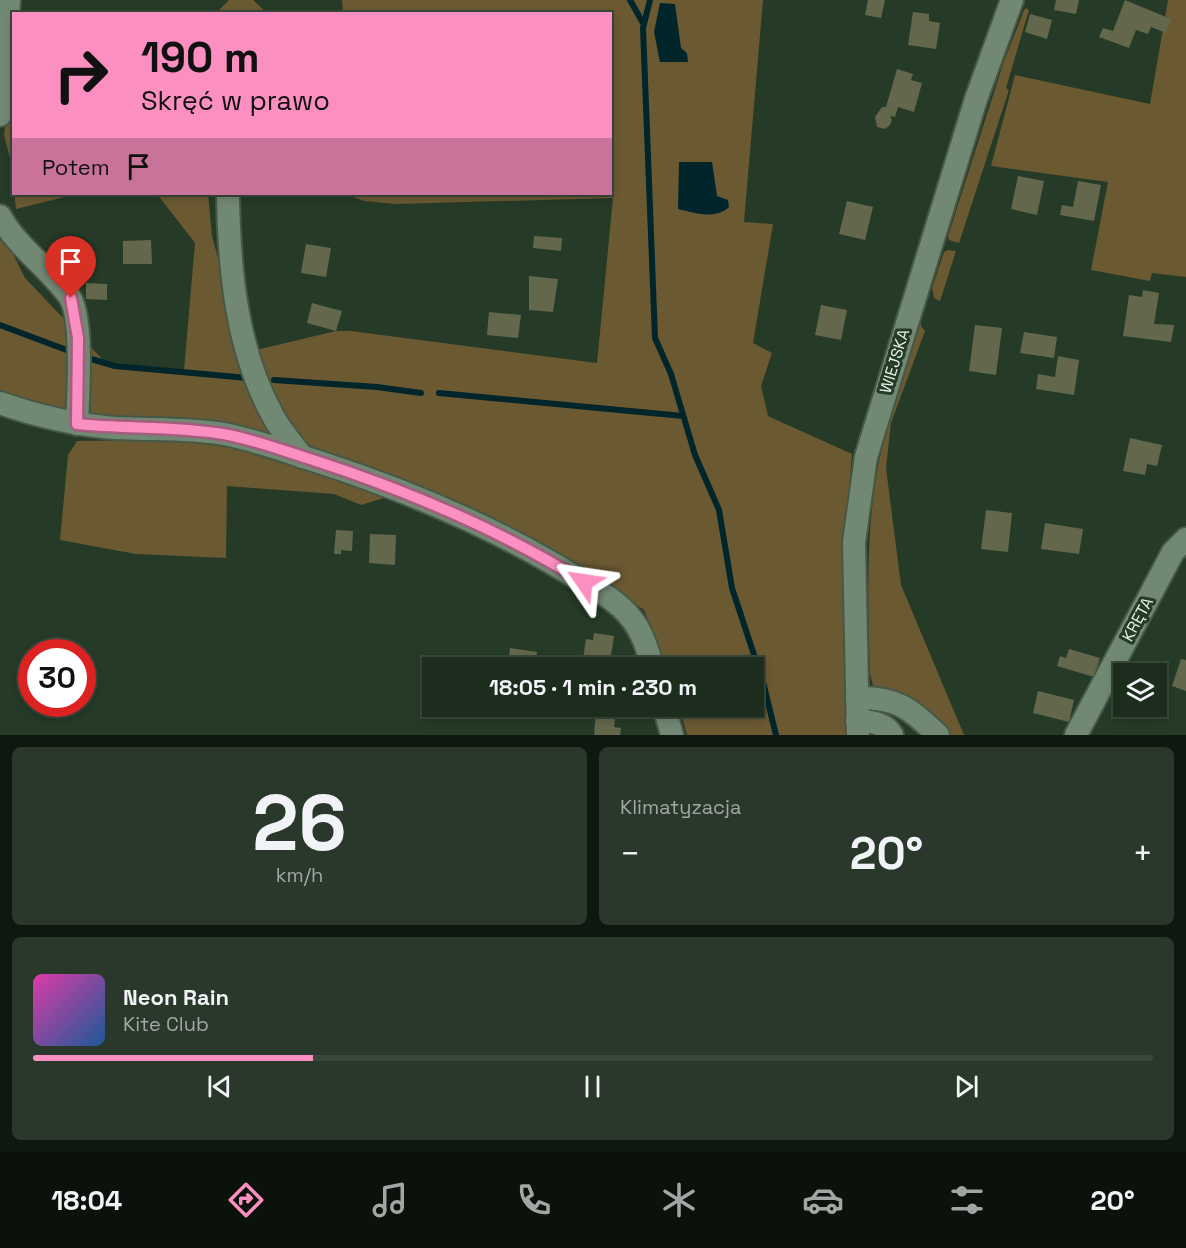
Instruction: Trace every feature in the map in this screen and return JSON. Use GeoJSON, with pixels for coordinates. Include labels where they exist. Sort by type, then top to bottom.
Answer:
{"type":"FeatureCollection","features":[{"type":"Feature","properties":{"kind":"street"},"geometry":{"type":"LineString","coordinates":[[0,115],[6,64],[9,0]]}},
{"type":"Feature","properties":{"kind":"street","name":"WIEJSKA"},"geometry":{"type":"LineString","coordinates":[[857,728],[854,542],[866,457],[976,99],[1012,0]]}},
{"type":"Feature","properties":{"kind":"street"},"geometry":{"type":"LineString","coordinates":[[228,195],[234,298],[253,368],[273,417],[302,457]]}},
{"type":"Feature","properties":{"kind":"street"},"geometry":{"type":"LineString","coordinates":[[0,216],[11,236],[71,298],[78,338],[77,424]]}},
{"type":"Feature","properties":{"kind":"street"},"geometry":{"type":"LineString","coordinates":[[0,403],[77,424],[116,428],[171,428],[224,434],[362,476],[460,514],[554,563],[615,602],[632,618],[650,657]]}},
{"type":"Feature","properties":{"kind":"street","name":"KRĘTA"},"geometry":{"type":"LineString","coordinates":[[1076,735],[1173,552],[1186,539]]}},
{"type":"Feature","properties":{"kind":"street"},"geometry":{"type":"LineString","coordinates":[[857,698],[882,698],[894,701],[938,735]]}},
{"type":"Feature","properties":{"kind":"street"},"geometry":{"type":"LineString","coordinates":[[667,717],[672,735]]}},
{"type":"Feature","properties":{"kind":"street"},"geometry":{"type":"LineString","coordinates":[[857,728],[869,721],[882,725],[890,730],[892,735]]}},
{"type":"Feature","properties":{"kind":"shaded area"},"geometry":{"type":"Polygon","coordinates":[[[229,0],[253,0],[266,12],[217,12],[229,0]]]}},
{"type":"Feature","properties":{"kind":"shaded area"},"geometry":{"type":"Polygon","coordinates":[[[342,0],[763,0],[744,222],[773,224],[753,343],[772,353],[761,386],[768,416],[852,454],[844,594],[846,735],[687,735],[682,717],[764,717],[764,657],[663,657],[644,610],[620,593],[304,445],[232,423],[100,416],[24,404],[0,395],[0,228],[25,278],[105,362],[184,370],[195,243],[158,195],[208,195],[212,236],[244,353],[336,331],[351,331],[597,363],[613,198],[396,204],[364,201],[348,195],[612,195],[612,12],[343,12],[342,0]]]}},
{"type":"Feature","properties":{"kind":"shaded area"},"geometry":{"type":"Polygon","coordinates":[[[1168,0],[1186,0],[1186,277],[1152,273],[1150,281],[1091,270],[1108,182],[991,166],[1015,75],[1150,104],[1168,0]]]}},
{"type":"Feature","properties":{"kind":"shaded area"},"geometry":{"type":"Polygon","coordinates":[[[1025,8],[1029,10],[1006,88],[1009,90],[959,243],[949,240],[948,236],[1004,61],[1025,8]]]}},
{"type":"Feature","properties":{"kind":"shaded area"},"geometry":{"type":"Polygon","coordinates":[[[11,85],[12,85],[12,175],[4,135],[11,85]]]}},
{"type":"Feature","properties":{"kind":"shaded area"},"geometry":{"type":"Polygon","coordinates":[[[14,195],[73,195],[16,209],[14,195]]]}},
{"type":"Feature","properties":{"kind":"shaded area"},"geometry":{"type":"Polygon","coordinates":[[[956,251],[940,301],[934,298],[932,288],[944,252],[956,251]]]}},
{"type":"Feature","properties":{"kind":"shaded area"},"geometry":{"type":"Polygon","coordinates":[[[921,321],[921,326],[925,331],[891,423],[886,468],[901,585],[964,735],[946,735],[873,685],[870,674],[868,568],[871,514],[879,461],[888,425],[921,321]]]}},
{"type":"Feature","properties":{"kind":"shaded area"},"geometry":{"type":"Polygon","coordinates":[[[77,441],[188,441],[239,448],[289,462],[387,497],[361,505],[334,494],[227,486],[226,558],[136,554],[60,540],[68,455],[77,441]]]}},
{"type":"Feature","properties":{"kind":"water"},"geometry":{"type":"Polygon","coordinates":[[[660,3],[675,4],[681,48],[687,53],[688,62],[660,62],[654,32],[660,3]]]}},
{"type":"Feature","properties":{"kind":"water"},"geometry":{"type":"Polygon","coordinates":[[[679,162],[712,162],[717,196],[728,200],[729,207],[724,211],[711,214],[698,214],[678,209],[679,162]]]}},
{"type":"Feature","properties":{"kind":"building"},"geometry":{"type":"Polygon","coordinates":[[[868,0],[885,0],[881,18],[865,15],[868,0]]]}},
{"type":"Feature","properties":{"kind":"building"},"geometry":{"type":"Polygon","coordinates":[[[1056,0],[1079,0],[1076,14],[1054,10],[1056,0]]]}},
{"type":"Feature","properties":{"kind":"building"},"geometry":{"type":"Polygon","coordinates":[[[1125,0],[1171,19],[1166,33],[1151,27],[1148,34],[1136,30],[1129,48],[1099,37],[1103,28],[1113,31],[1125,0]]]}},
{"type":"Feature","properties":{"kind":"building"},"geometry":{"type":"Polygon","coordinates":[[[913,12],[929,14],[929,21],[940,23],[936,49],[908,45],[913,12]]]}},
{"type":"Feature","properties":{"kind":"building"},"geometry":{"type":"Polygon","coordinates":[[[1030,14],[1052,20],[1047,39],[1025,32],[1030,14]]]}},
{"type":"Feature","properties":{"kind":"building"},"geometry":{"type":"Polygon","coordinates":[[[897,69],[913,74],[911,80],[922,83],[914,112],[898,107],[895,117],[890,116],[892,120],[890,125],[885,129],[877,127],[875,117],[882,107],[886,107],[897,69]]]}},
{"type":"Feature","properties":{"kind":"building"},"geometry":{"type":"Polygon","coordinates":[[[1018,176],[1044,181],[1037,215],[1011,209],[1018,176]]]}},
{"type":"Feature","properties":{"kind":"building"},"geometry":{"type":"Polygon","coordinates":[[[1078,181],[1101,185],[1094,221],[1060,215],[1062,205],[1073,207],[1078,181]]]}},
{"type":"Feature","properties":{"kind":"building"},"geometry":{"type":"Polygon","coordinates":[[[847,201],[873,207],[865,240],[839,234],[847,201]]]}},
{"type":"Feature","properties":{"kind":"building"},"geometry":{"type":"Polygon","coordinates":[[[534,236],[562,238],[561,251],[533,248],[534,236]]]}},
{"type":"Feature","properties":{"kind":"building"},"geometry":{"type":"Polygon","coordinates":[[[151,240],[152,264],[123,264],[123,241],[151,240]]]}},
{"type":"Feature","properties":{"kind":"building"},"geometry":{"type":"Polygon","coordinates":[[[76,242],[83,242],[83,253],[76,254],[76,268],[58,268],[59,245],[76,245],[76,242]]]}},
{"type":"Feature","properties":{"kind":"building"},"geometry":{"type":"Polygon","coordinates":[[[306,244],[331,248],[326,277],[301,273],[306,244]]]}},
{"type":"Feature","properties":{"kind":"building"},"geometry":{"type":"Polygon","coordinates":[[[529,276],[558,279],[553,312],[529,310],[529,276]]]}},
{"type":"Feature","properties":{"kind":"building"},"geometry":{"type":"Polygon","coordinates":[[[86,283],[107,284],[107,300],[86,299],[86,283]]]}},
{"type":"Feature","properties":{"kind":"building"},"geometry":{"type":"Polygon","coordinates":[[[1143,290],[1159,293],[1154,324],[1174,325],[1171,342],[1123,336],[1129,295],[1142,297],[1143,290]]]}},
{"type":"Feature","properties":{"kind":"building"},"geometry":{"type":"Polygon","coordinates":[[[312,303],[342,311],[336,331],[307,323],[312,303]]]}},
{"type":"Feature","properties":{"kind":"building"},"geometry":{"type":"Polygon","coordinates":[[[821,305],[847,310],[841,340],[815,335],[821,305]]]}},
{"type":"Feature","properties":{"kind":"building"},"geometry":{"type":"Polygon","coordinates":[[[489,312],[521,315],[518,338],[487,335],[489,312]]]}},
{"type":"Feature","properties":{"kind":"building"},"geometry":{"type":"Polygon","coordinates":[[[975,325],[1002,328],[996,375],[969,371],[975,325]]]}},
{"type":"Feature","properties":{"kind":"building"},"geometry":{"type":"Polygon","coordinates":[[[1024,332],[1057,337],[1054,358],[1020,353],[1024,332]]]}},
{"type":"Feature","properties":{"kind":"building"},"geometry":{"type":"Polygon","coordinates":[[[1058,356],[1079,360],[1074,395],[1036,389],[1038,374],[1055,377],[1058,356]]]}},
{"type":"Feature","properties":{"kind":"building"},"geometry":{"type":"Polygon","coordinates":[[[1130,438],[1162,445],[1157,466],[1147,464],[1145,475],[1123,471],[1130,438]]]}},
{"type":"Feature","properties":{"kind":"building"},"geometry":{"type":"Polygon","coordinates":[[[986,510],[1012,513],[1008,552],[981,549],[986,510]]]}},
{"type":"Feature","properties":{"kind":"building"},"geometry":{"type":"Polygon","coordinates":[[[1045,523],[1083,529],[1079,554],[1041,549],[1045,523]]]}},
{"type":"Feature","properties":{"kind":"building"},"geometry":{"type":"Polygon","coordinates":[[[336,530],[353,531],[352,551],[341,550],[341,554],[334,554],[336,530]]]}},
{"type":"Feature","properties":{"kind":"building"},"geometry":{"type":"Polygon","coordinates":[[[370,534],[396,535],[395,565],[369,563],[370,534]]]}},
{"type":"Feature","properties":{"kind":"building"},"geometry":{"type":"Polygon","coordinates":[[[594,633],[614,636],[611,657],[583,657],[586,639],[593,640],[594,633]]]}},
{"type":"Feature","properties":{"kind":"building"},"geometry":{"type":"Polygon","coordinates":[[[510,648],[537,652],[536,657],[509,657],[510,648]]]}},
{"type":"Feature","properties":{"kind":"building"},"geometry":{"type":"Polygon","coordinates":[[[1069,649],[1100,658],[1094,677],[1057,666],[1060,656],[1066,658],[1069,649]]]}},
{"type":"Feature","properties":{"kind":"building"},"geometry":{"type":"Polygon","coordinates":[[[1181,659],[1186,660],[1186,691],[1172,686],[1181,659]]]}},
{"type":"Feature","properties":{"kind":"building"},"geometry":{"type":"Polygon","coordinates":[[[1038,691],[1074,700],[1069,722],[1033,713],[1038,691]]]}},
{"type":"Feature","properties":{"kind":"building"},"geometry":{"type":"Polygon","coordinates":[[[595,717],[615,717],[614,727],[621,728],[620,735],[594,735],[595,717]]]}},
{"type":"Feature","properties":{"kind":"waterway"},"geometry":{"type":"LineString","coordinates":[[630,0],[643,23]]}},
{"type":"Feature","properties":{"kind":"waterway"},"geometry":{"type":"LineString","coordinates":[[650,0],[643,28],[655,338],[671,374],[695,455],[719,510],[732,588],[763,682],[776,735]]}},
{"type":"Feature","properties":{"kind":"waterway"},"geometry":{"type":"LineString","coordinates":[[0,325],[72,352]]}},
{"type":"Feature","properties":{"kind":"waterway"},"geometry":{"type":"LineString","coordinates":[[88,358],[115,366],[248,378]]}},
{"type":"Feature","properties":{"kind":"waterway"},"geometry":{"type":"LineString","coordinates":[[274,380],[377,387],[421,393]]}},
{"type":"Feature","properties":{"kind":"waterway"},"geometry":{"type":"LineString","coordinates":[[439,393],[683,416]]}},
{"type":"Feature","properties":{"kind":"route"},"geometry":{"type":"LineString","coordinates":[[71,298],[78,338],[77,424],[116,428],[171,428],[224,434],[255,441],[362,476],[460,514],[554,563],[584,582]]}}]}
